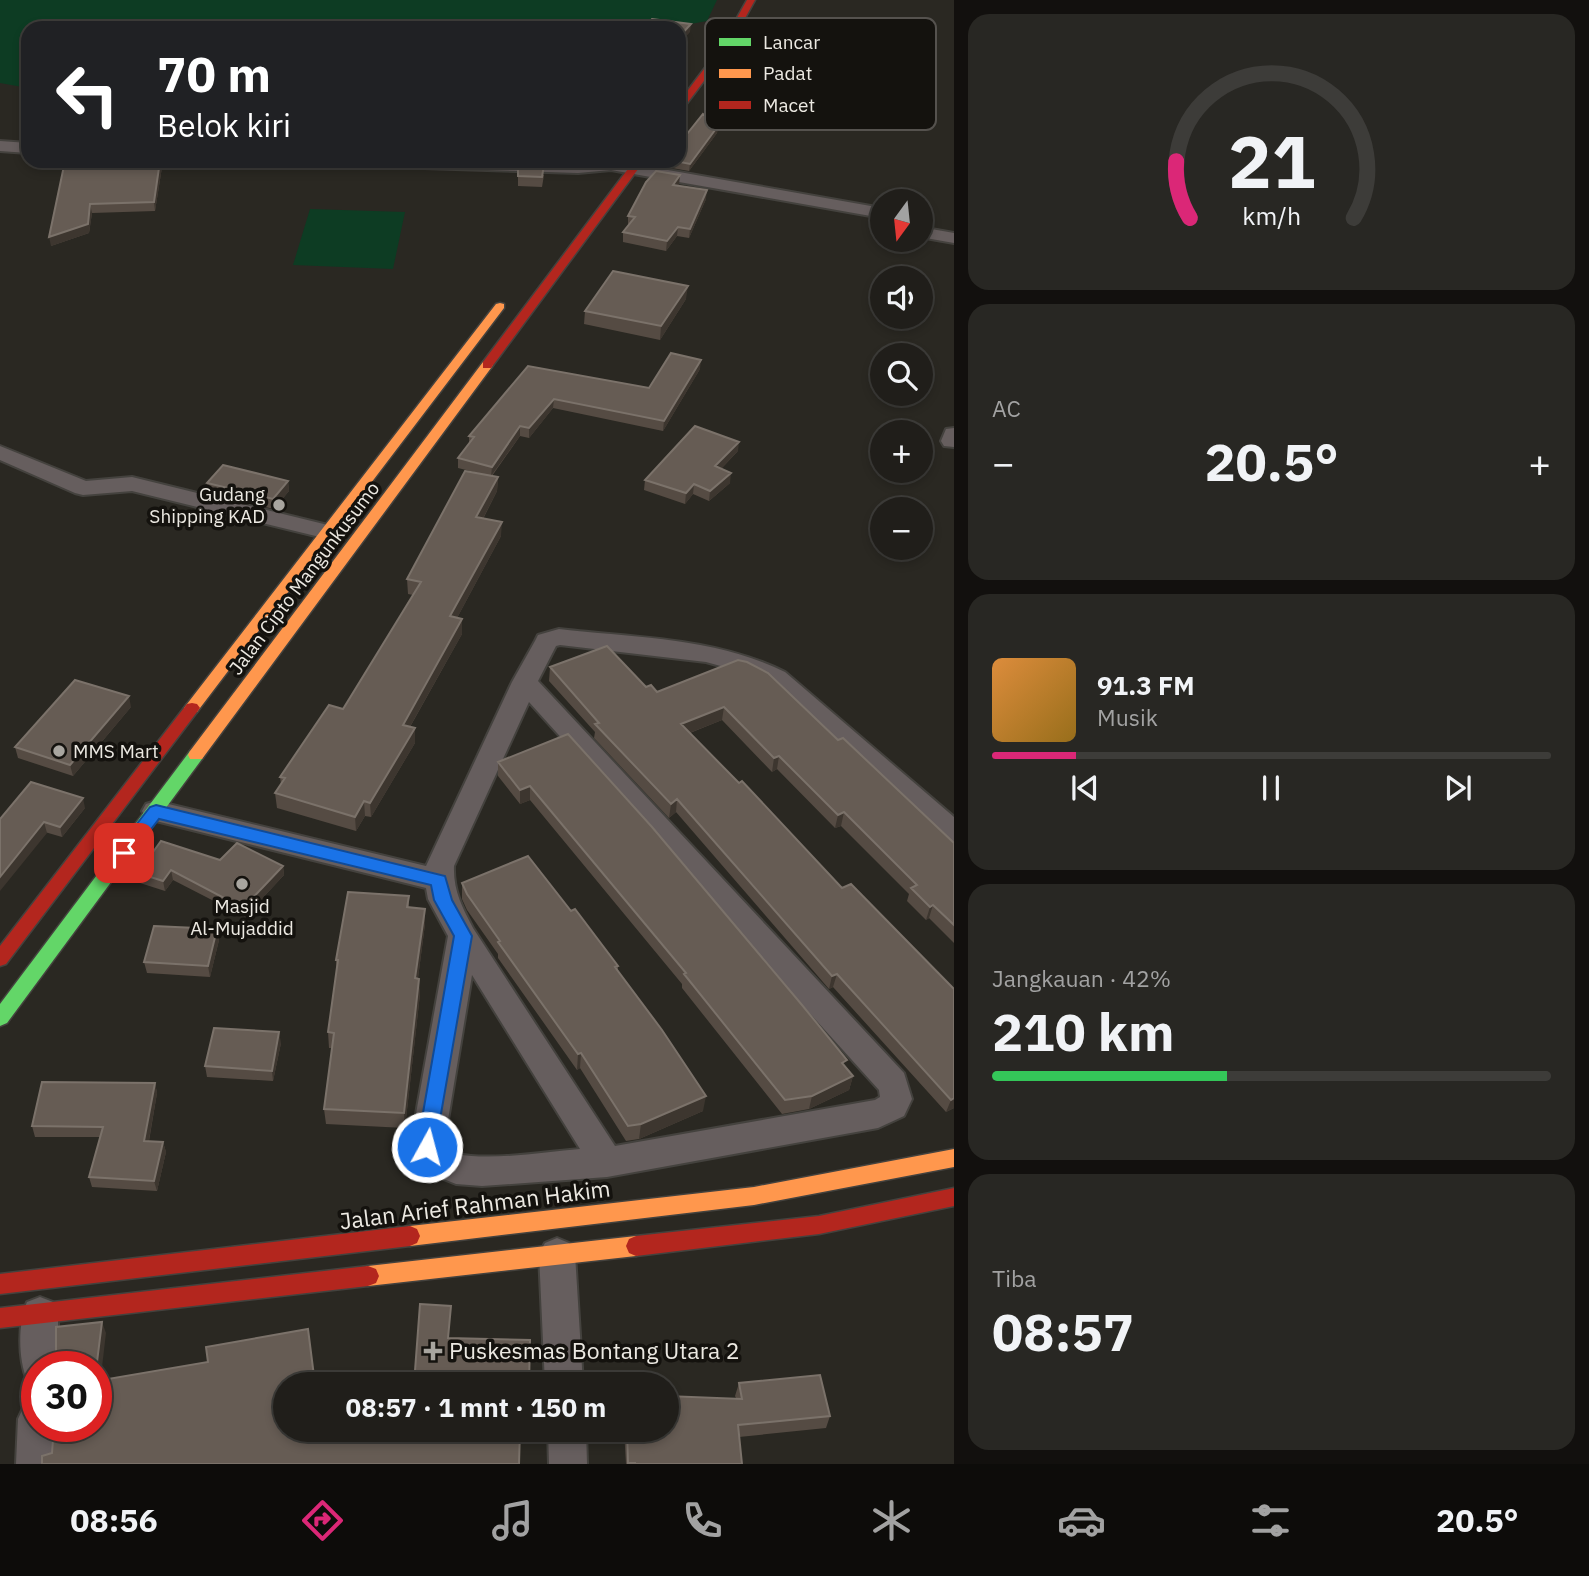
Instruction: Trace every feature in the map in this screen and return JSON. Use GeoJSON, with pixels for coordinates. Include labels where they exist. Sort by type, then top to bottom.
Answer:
{"type":"FeatureCollection","features":[{"type":"Feature","properties":{"kind":"street"},"geometry":{"type":"LineString","coordinates":[[741,18],[751,0]]}},
{"type":"Feature","properties":{"kind":"street"},"geometry":{"type":"LineString","coordinates":[[722,18],[732,1]]}},
{"type":"Feature","properties":{"kind":"street"},"geometry":{"type":"LineString","coordinates":[[686,99],[705,74]]}},
{"type":"Feature","properties":{"kind":"street"},"geometry":{"type":"LineString","coordinates":[[0,146],[21,148]]}},
{"type":"Feature","properties":{"kind":"street"},"geometry":{"type":"LineString","coordinates":[[578,168],[606,171],[633,169],[870,215]]}},
{"type":"Feature","properties":{"kind":"street","name":"Jalan Cipto Mangunkusumo"},"geometry":{"type":"LineString","coordinates":[[0,1018],[633,169]]}},
{"type":"Feature","properties":{"kind":"street"},"geometry":{"type":"LineString","coordinates":[[933,222],[954,226]]}},
{"type":"Feature","properties":{"kind":"street"},"geometry":{"type":"LineString","coordinates":[[933,234],[954,238]]}},
{"type":"Feature","properties":{"kind":"street","name":"Jalan Cipto Mangunkusumo"},"geometry":{"type":"LineString","coordinates":[[0,959],[423,404],[507,298]]}},
{"type":"Feature","properties":{"kind":"street"},"geometry":{"type":"LineString","coordinates":[[0,452],[83,488],[132,484],[328,532]]}},
{"type":"Feature","properties":{"kind":"street"},"geometry":{"type":"LineString","coordinates":[[0,476],[29,465]]}},
{"type":"Feature","properties":{"kind":"street"},"geometry":{"type":"LineString","coordinates":[[607,1162],[463,936],[443,900],[439,880],[440,866],[525,682],[547,641],[559,638],[708,654],[757,666],[776,678],[954,832]]}},
{"type":"Feature","properties":{"kind":"street"},"geometry":{"type":"LineString","coordinates":[[463,936],[427,1147],[438,1162],[456,1169],[482,1171],[607,1162],[878,1114],[892,1109],[897,1094],[893,1083],[525,682]]}},
{"type":"Feature","properties":{"kind":"street"},"geometry":{"type":"LineString","coordinates":[[156,811],[439,880]]}},
{"type":"Feature","properties":{"kind":"street","name":"Jalan Arief Rahman Hakim"},"geometry":{"type":"LineString","coordinates":[[0,1284],[754,1196],[954,1158]]}},
{"type":"Feature","properties":{"kind":"street"},"geometry":{"type":"LineString","coordinates":[[0,1318],[820,1225],[954,1197]]}},
{"type":"Feature","properties":{"kind":"street"},"geometry":{"type":"LineString","coordinates":[[557,1254],[563,1372]]}},
{"type":"Feature","properties":{"kind":"street"},"geometry":{"type":"LineString","coordinates":[[40,1314],[40,1351]]}},
{"type":"Feature","properties":{"kind":"street"},"geometry":{"type":"LineString","coordinates":[[35,1464],[36,1442]]}},
{"type":"Feature","properties":{"kind":"street"},"geometry":{"type":"LineString","coordinates":[[567,1442],[568,1464]]}},
{"type":"Feature","properties":{"kind":"green space"},"geometry":{"type":"Polygon","coordinates":[[[0,0],[717,0],[705,21],[686,25],[686,21],[21,21],[21,87],[0,83],[0,0]]]}},
{"type":"Feature","properties":{"kind":"green space"},"geometry":{"type":"Polygon","coordinates":[[[310,209],[405,212],[393,269],[293,265],[310,209]]]}},
{"type":"Feature","properties":{"kind":"building"},"geometry":{"type":"Polygon","coordinates":[[[703,114],[705,130],[715,130],[690,164],[686,163],[686,135],[703,114]]]}},
{"type":"Feature","properties":{"kind":"building"},"geometry":{"type":"Polygon","coordinates":[[[64,168],[159,168],[154,202],[90,204],[88,224],[49,237],[64,168]]]}},
{"type":"Feature","properties":{"kind":"building"},"geometry":{"type":"Polygon","coordinates":[[[518,168],[544,168],[542,177],[518,176],[518,168]]]}},
{"type":"Feature","properties":{"kind":"building"},"geometry":{"type":"Polygon","coordinates":[[[656,171],[680,175],[673,185],[707,190],[690,229],[678,227],[667,241],[623,232],[635,217],[628,216],[646,182],[656,171]]]}},
{"type":"Feature","properties":{"kind":"building"},"geometry":{"type":"Polygon","coordinates":[[[613,271],[688,286],[661,326],[585,311],[613,271]]]}},
{"type":"Feature","properties":{"kind":"building"},"geometry":{"type":"Polygon","coordinates":[[[671,353],[701,360],[664,421],[554,399],[529,428],[520,426],[492,467],[458,458],[474,437],[469,436],[528,366],[649,388],[671,353]]]}},
{"type":"Feature","properties":{"kind":"building"},"geometry":{"type":"Polygon","coordinates":[[[695,426],[739,442],[715,466],[731,473],[710,491],[694,484],[686,493],[645,480],[695,426]]]}},
{"type":"Feature","properties":{"kind":"building"},"geometry":{"type":"Polygon","coordinates":[[[223,465],[288,481],[273,499],[207,483],[223,465]]]}},
{"type":"Feature","properties":{"kind":"building"},"geometry":{"type":"Polygon","coordinates":[[[465,471],[498,477],[476,517],[502,522],[450,616],[462,619],[403,725],[415,728],[370,803],[364,801],[355,817],[275,793],[285,778],[280,777],[329,705],[343,709],[421,582],[407,579],[465,471]]]}},
{"type":"Feature","properties":{"kind":"building"},"geometry":{"type":"Polygon","coordinates":[[[607,646],[646,687],[651,685],[657,692],[738,660],[768,673],[838,740],[843,738],[954,843],[954,925],[911,888],[917,885],[844,812],[838,815],[779,756],[774,758],[724,707],[681,724],[739,783],[742,781],[842,888],[851,884],[954,989],[954,1098],[951,1100],[837,974],[832,976],[677,799],[671,804],[595,724],[599,723],[550,667],[607,646]]]}},
{"type":"Feature","properties":{"kind":"building"},"geometry":{"type":"Polygon","coordinates":[[[75,680],[129,696],[70,765],[15,747],[75,680]]]}},
{"type":"Feature","properties":{"kind":"building"},"geometry":{"type":"Polygon","coordinates":[[[568,734],[652,827],[802,1005],[847,1060],[842,1063],[853,1076],[812,1096],[785,1100],[684,974],[686,973],[530,786],[520,790],[498,762],[568,734]]]}},
{"type":"Feature","properties":{"kind":"building"},"geometry":{"type":"Polygon","coordinates":[[[31,782],[83,798],[60,827],[44,822],[0,877],[0,819],[31,782]]]}},
{"type":"Feature","properties":{"kind":"building"},"geometry":{"type":"Polygon","coordinates":[[[161,841],[220,860],[237,843],[283,866],[243,908],[171,870],[163,881],[138,873],[161,841]]]}},
{"type":"Feature","properties":{"kind":"building"},"geometry":{"type":"Polygon","coordinates":[[[528,856],[571,911],[575,909],[618,966],[615,967],[706,1096],[641,1124],[628,1126],[581,1053],[578,1054],[498,942],[500,941],[462,883],[528,856]]]}},
{"type":"Feature","properties":{"kind":"building"},"geometry":{"type":"Polygon","coordinates":[[[348,892],[409,896],[407,907],[425,909],[415,978],[419,979],[404,1113],[324,1109],[334,1033],[328,1032],[336,960],[348,892]]]}},
{"type":"Feature","properties":{"kind":"building"},"geometry":{"type":"Polygon","coordinates":[[[154,926],[217,929],[208,966],[144,962],[154,926]]]}},
{"type":"Feature","properties":{"kind":"building"},"geometry":{"type":"Polygon","coordinates":[[[214,1028],[279,1032],[272,1071],[205,1066],[214,1028]]]}},
{"type":"Feature","properties":{"kind":"building"},"geometry":{"type":"Polygon","coordinates":[[[42,1082],[155,1083],[144,1141],[163,1142],[154,1181],[89,1177],[103,1127],[32,1126],[42,1082]]]}},
{"type":"Feature","properties":{"kind":"building"},"geometry":{"type":"Polygon","coordinates":[[[420,1304],[451,1306],[448,1338],[530,1340],[529,1372],[415,1372],[420,1304]]]}},
{"type":"Feature","properties":{"kind":"building"},"geometry":{"type":"Polygon","coordinates":[[[102,1322],[98,1351],[56,1351],[56,1327],[102,1322]]]}},
{"type":"Feature","properties":{"kind":"building"},"geometry":{"type":"Polygon","coordinates":[[[308,1329],[313,1372],[273,1372],[273,1442],[520,1442],[519,1464],[42,1464],[42,1456],[52,1453],[53,1442],[112,1442],[112,1378],[208,1362],[206,1347],[308,1329]]]}},
{"type":"Feature","properties":{"kind":"building"},"geometry":{"type":"Polygon","coordinates":[[[820,1375],[830,1416],[738,1425],[742,1464],[628,1463],[627,1442],[679,1442],[679,1396],[742,1399],[739,1383],[820,1375]]]}},
{"type":"Feature","properties":{"kind":"traffic: fast"},"geometry":{"type":"LineString","coordinates":[[0,1018],[196,755]]}},
{"type":"Feature","properties":{"kind":"traffic: slow"},"geometry":{"type":"LineString","coordinates":[[192,708],[500,306]]}},
{"type":"Feature","properties":{"kind":"traffic: slow"},"geometry":{"type":"LineString","coordinates":[[196,755],[487,365]]}},
{"type":"Feature","properties":{"kind":"traffic: slow"},"geometry":{"type":"LineString","coordinates":[[410,1236],[754,1196],[954,1158]]}},
{"type":"Feature","properties":{"kind":"traffic: slow"},"geometry":{"type":"LineString","coordinates":[[368,1276],[636,1246]]}},
{"type":"Feature","properties":{"kind":"traffic: jam"},"geometry":{"type":"LineString","coordinates":[[741,18],[751,0]]}},
{"type":"Feature","properties":{"kind":"traffic: jam"},"geometry":{"type":"LineString","coordinates":[[686,99],[705,74]]}},
{"type":"Feature","properties":{"kind":"traffic: jam"},"geometry":{"type":"LineString","coordinates":[[487,365],[634,168]]}},
{"type":"Feature","properties":{"kind":"traffic: jam"},"geometry":{"type":"LineString","coordinates":[[0,959],[192,708]]}},
{"type":"Feature","properties":{"kind":"traffic: jam"},"geometry":{"type":"LineString","coordinates":[[636,1246],[819,1225],[954,1197]]}},
{"type":"Feature","properties":{"kind":"traffic: jam"},"geometry":{"type":"LineString","coordinates":[[0,1284],[410,1236]]}},
{"type":"Feature","properties":{"kind":"traffic: jam"},"geometry":{"type":"LineString","coordinates":[[0,1318],[368,1276]]}},
{"type":"Feature","properties":{"kind":"place","name":"Gudang Shipping KAD"},"geometry":{"type":"Point","coordinates":[279,505]}},
{"type":"Feature","properties":{"kind":"place","name":"MMS Mart"},"geometry":{"type":"Point","coordinates":[59,751]}},
{"type":"Feature","properties":{"kind":"place","name":"Masjid Al-Mujaddid"},"geometry":{"type":"Point","coordinates":[242,884]}},
{"type":"Feature","properties":{"kind":"place","name":"Puskesmas Bontang Utara 2"},"geometry":{"type":"Point","coordinates":[433,1351]}},
{"type":"Feature","properties":{"kind":"route"},"geometry":{"type":"LineString","coordinates":[[124,853],[156,811],[439,880],[443,900],[463,936],[428,1126],[427,1147]]}}]}
